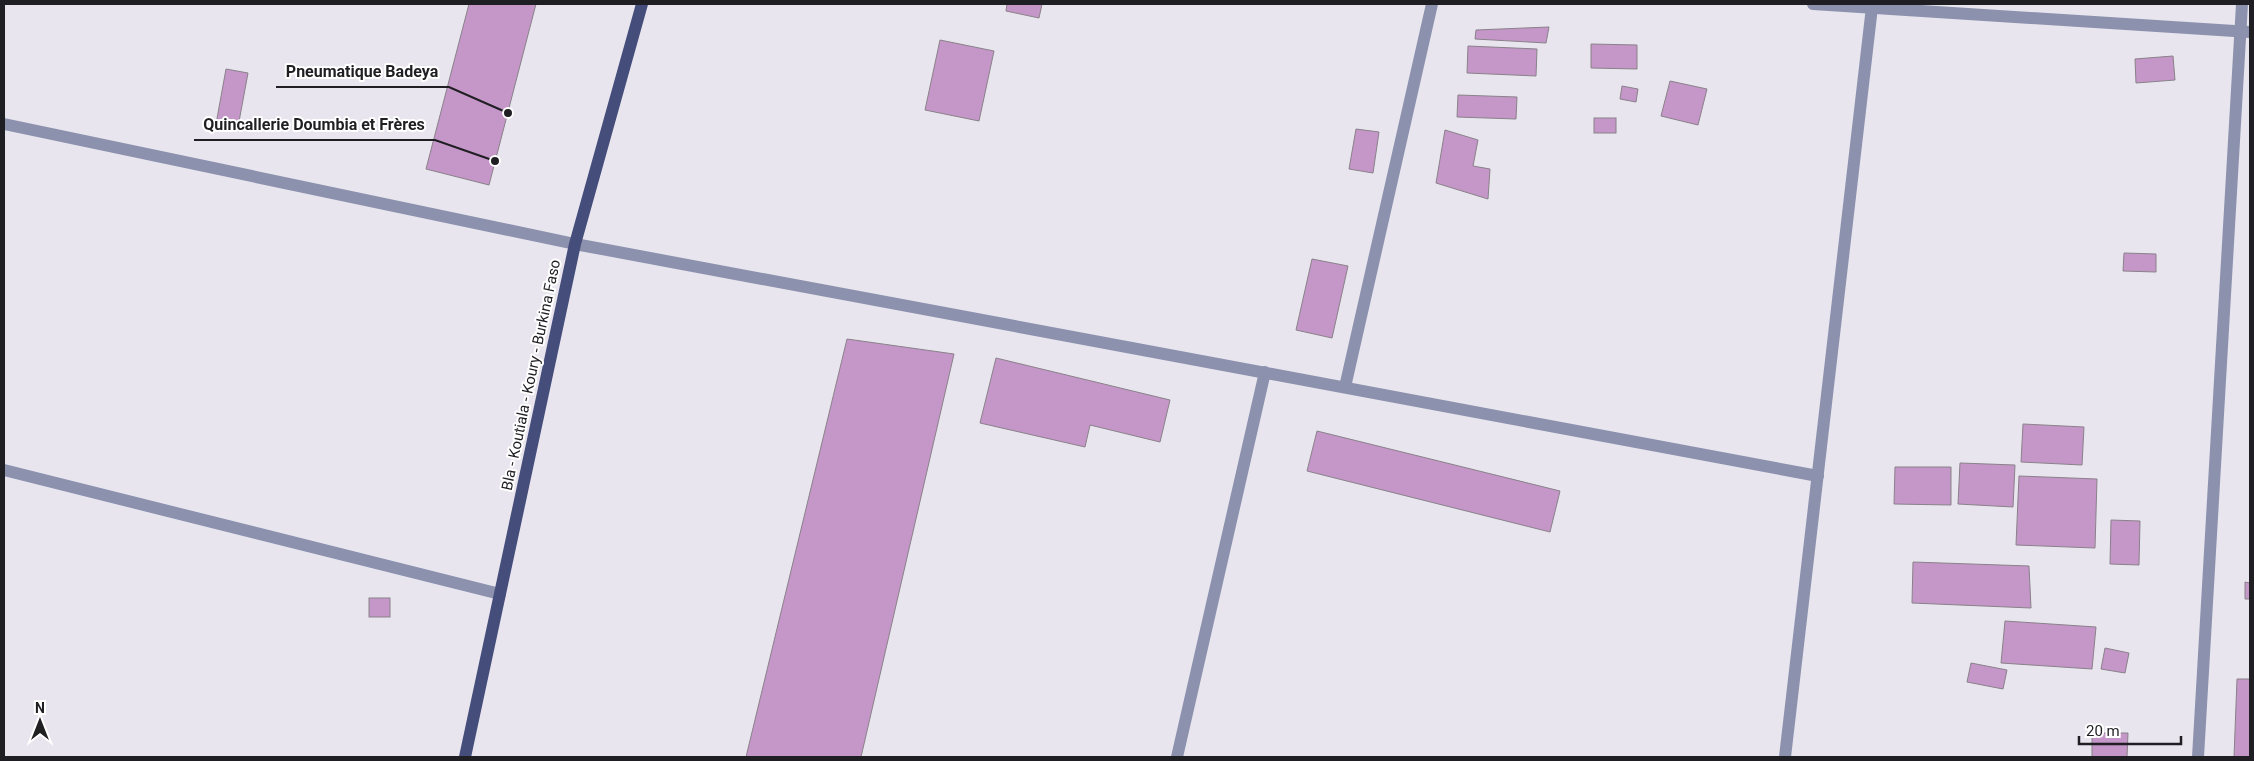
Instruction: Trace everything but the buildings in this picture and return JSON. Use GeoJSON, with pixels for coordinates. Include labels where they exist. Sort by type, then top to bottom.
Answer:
{"type":"FeatureCollection","features":[{"type":"Feature","properties":{"kind":"main road","name":"Bla - Koutiala - Koury - Burkina Faso"},"geometry":{"type":"LineString","coordinates":[[465,757],[575,244],[642,4]]}},
{"type":"Feature","properties":{"kind":"street"},"geometry":{"type":"LineString","coordinates":[[1345,387],[1432,4]]}},
{"type":"Feature","properties":{"kind":"street"},"geometry":{"type":"LineString","coordinates":[[1813,4],[1994,9],[2245,32]]}},
{"type":"Feature","properties":{"kind":"street"},"geometry":{"type":"LineString","coordinates":[[2198,757],[2245,32],[2242,4]]}},
{"type":"Feature","properties":{"kind":"street"},"geometry":{"type":"LineString","coordinates":[[1785,757],[1872,7]]}},
{"type":"Feature","properties":{"kind":"street"},"geometry":{"type":"LineString","coordinates":[[4,124],[575,244],[1818,476]]}},
{"type":"Feature","properties":{"kind":"street"},"geometry":{"type":"LineString","coordinates":[[1177,757],[1265,372]]}},
{"type":"Feature","properties":{"kind":"street"},"geometry":{"type":"LineString","coordinates":[[4,470],[500,594]]}},
{"type":"Feature","properties":{"kind":"place","name":"Pneumatique Badeya"},"geometry":{"type":"Point","coordinates":[508,113]}},
{"type":"Feature","properties":{"kind":"place","name":"Quincallerie Doumbia et Frères"},"geometry":{"type":"Point","coordinates":[495,161]}}]}
